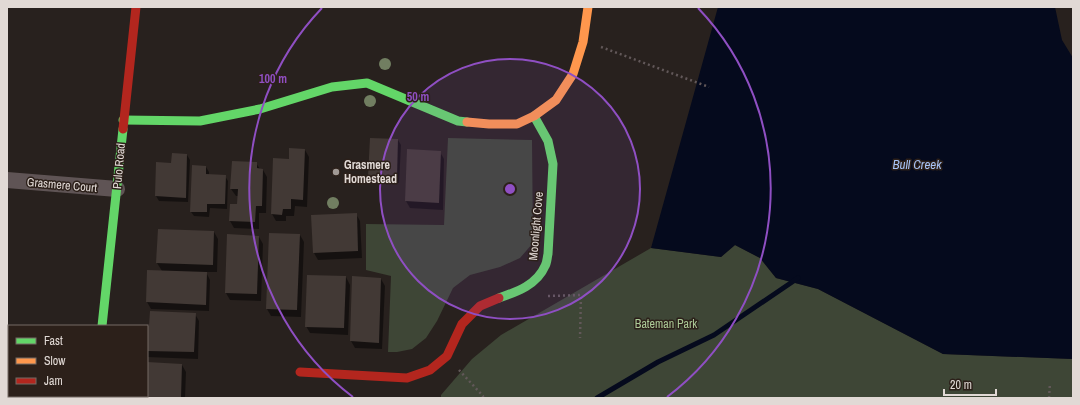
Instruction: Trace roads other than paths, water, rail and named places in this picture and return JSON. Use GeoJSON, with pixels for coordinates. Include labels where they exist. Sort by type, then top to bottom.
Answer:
{"type":"FeatureCollection","features":[{"type":"Feature","properties":{"kind":"street","name":"Pulo Road"},"geometry":{"type":"LineString","coordinates":[[102,325],[136,7]]}},
{"type":"Feature","properties":{"kind":"street"},"geometry":{"type":"LineString","coordinates":[[123,120],[200,121],[260,109],[332,87],[367,83],[458,121],[489,124],[517,124],[534,116],[556,100],[573,74],[583,42],[588,7]]}},
{"type":"Feature","properties":{"kind":"street","name":"Moonlight Cove"},"geometry":{"type":"LineString","coordinates":[[300,372],[407,378],[430,370],[447,356],[462,324],[480,306],[522,289],[536,279],[545,267],[548,254],[553,164],[548,141],[534,116]]}},
{"type":"Feature","properties":{"kind":"street","name":"Grasmere Court"},"geometry":{"type":"LineString","coordinates":[[7,180],[117,189]]}},
{"type":"Feature","properties":{"kind":"water","name":"Bull Creek"},"geometry":{"type":"Polygon","coordinates":[[[718,7],[1055,7],[1062,40],[1073,58],[1073,359],[943,354],[818,289],[776,278],[760,258],[735,245],[721,257],[651,248],[718,7]]]}},
{"type":"Feature","properties":{"kind":"waterway"},"geometry":{"type":"LineString","coordinates":[[597,398],[658,362],[714,335],[798,278]]}},
{"type":"Feature","properties":{"kind":"place","name":"Grasmere Homestead"},"geometry":{"type":"Point","coordinates":[336,172]}},
{"type":"Feature","properties":{"kind":"park label","name":"Bateman Park"},"geometry":{"type":"Point","coordinates":[666,324]}}]}
